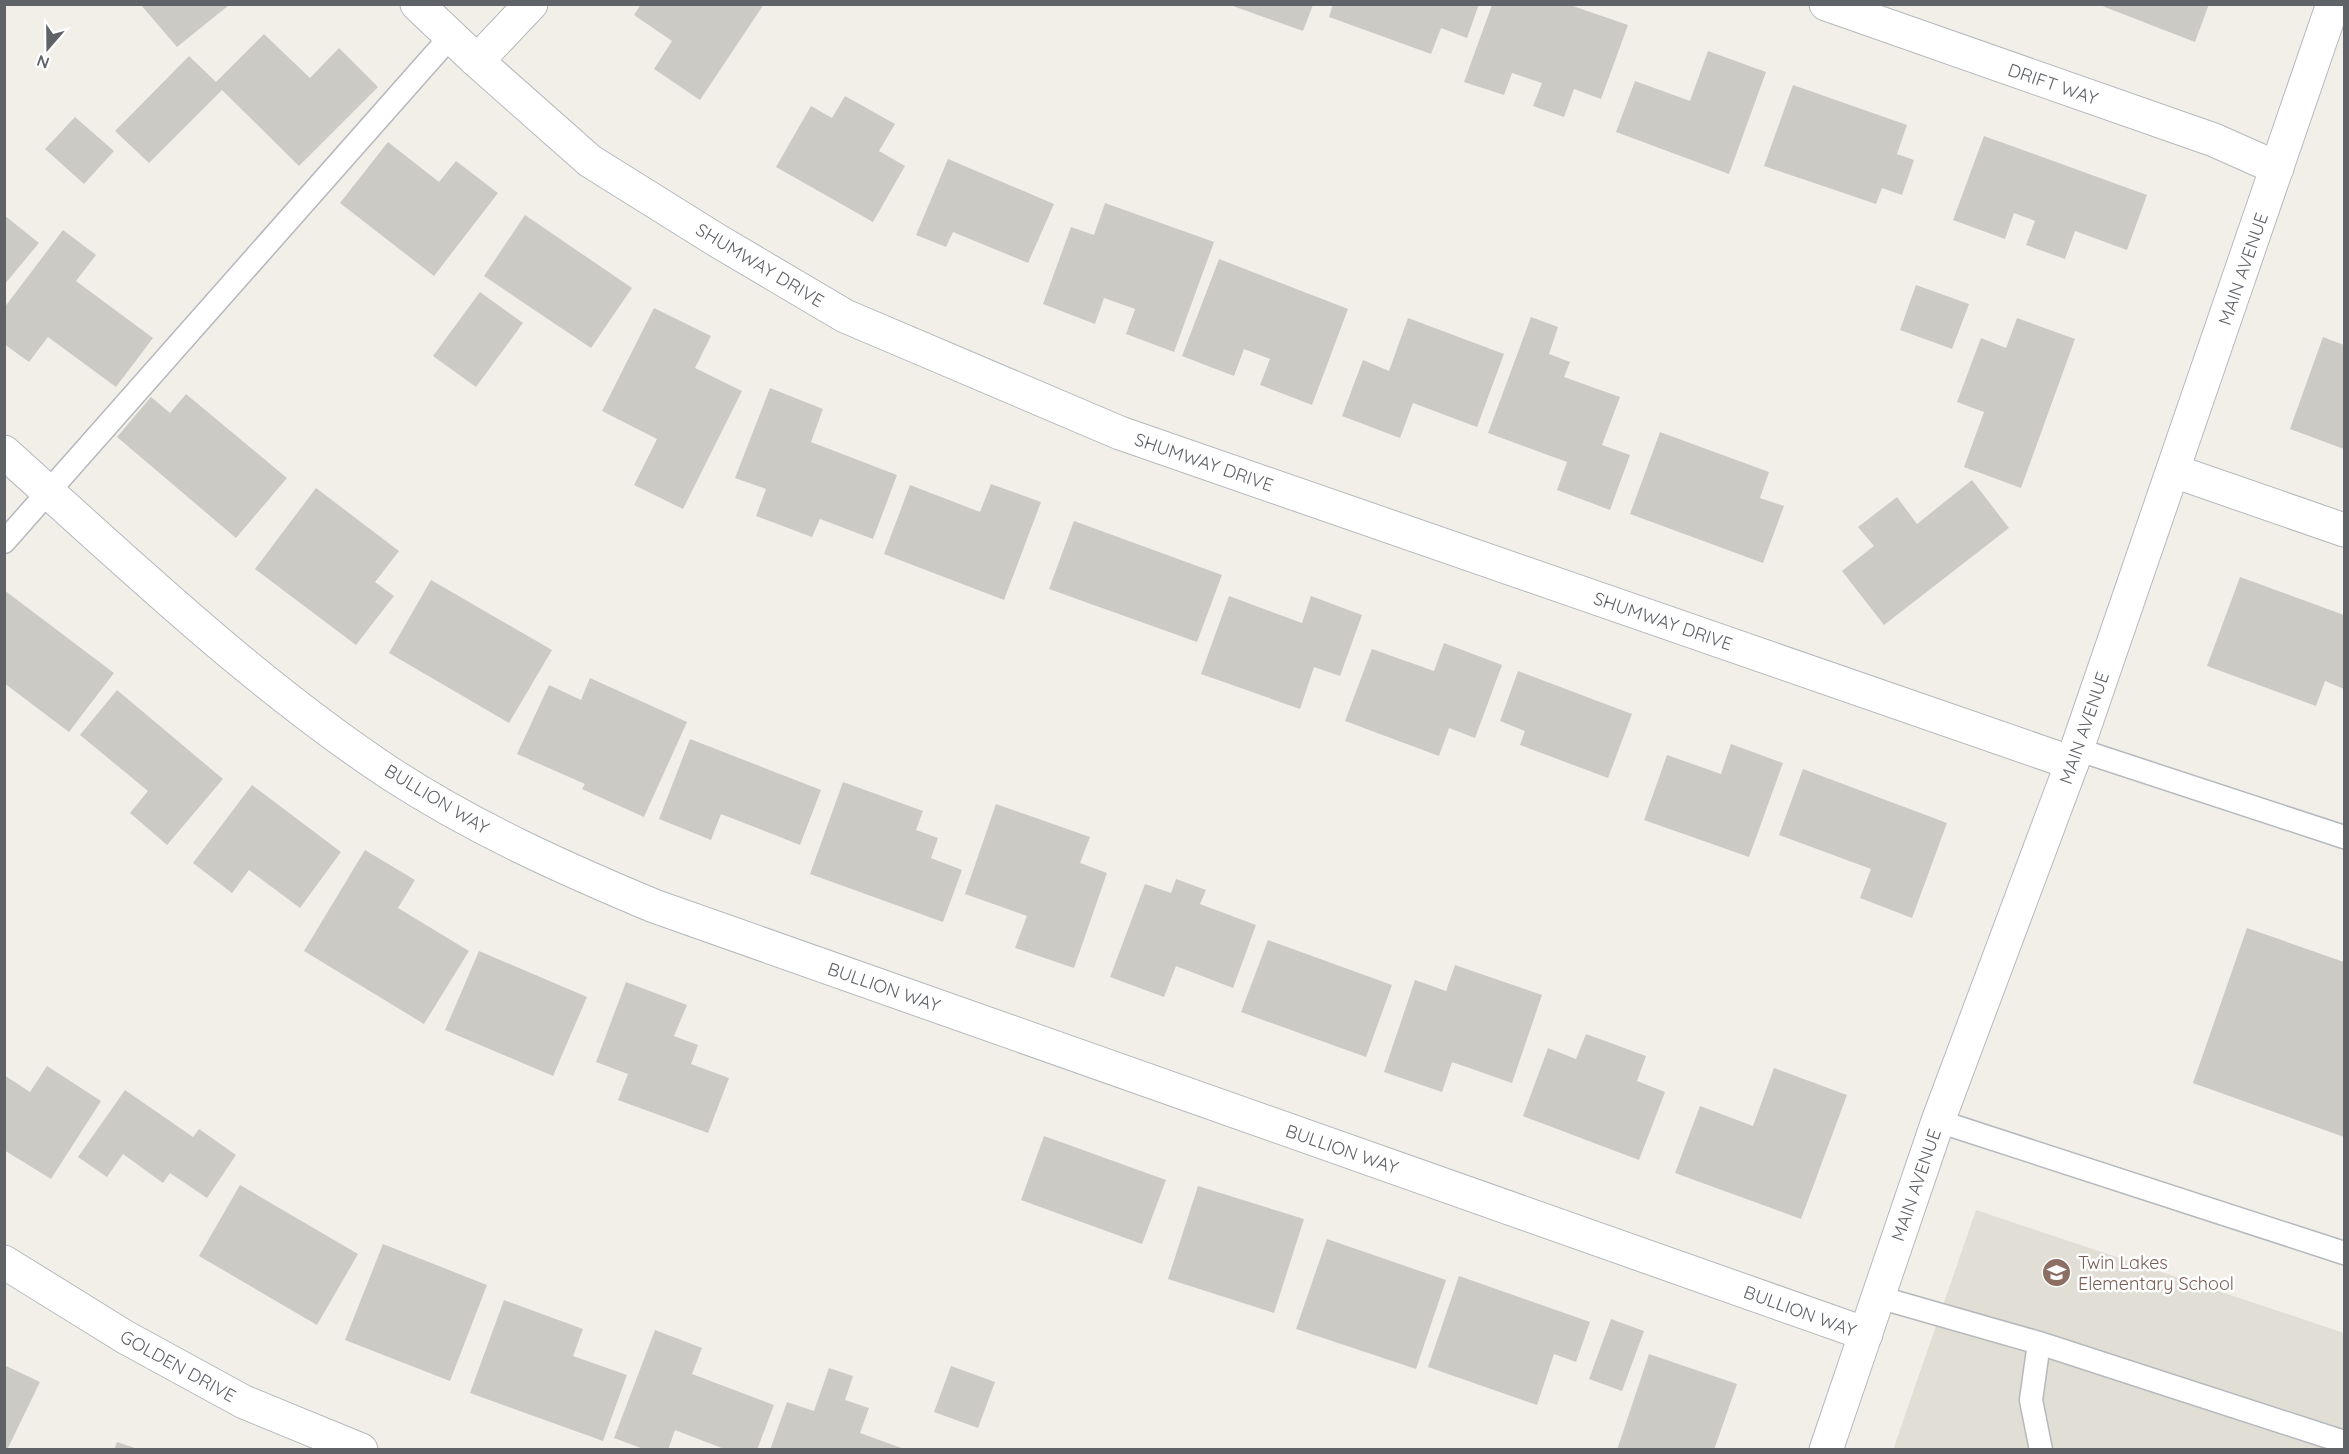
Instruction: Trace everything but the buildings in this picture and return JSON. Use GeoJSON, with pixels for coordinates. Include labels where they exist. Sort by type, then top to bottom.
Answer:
{"type":"FeatureCollection","features":[{"type":"Feature","properties":{"kind":"street","name":"SHUMWAY DRIVE"},"geometry":{"type":"LineString","coordinates":[[417,4],[477,61],[590,161],[708,235],[845,316],[1119,432],[2074,756]]}},
{"type":"Feature","properties":{"kind":"street"},"geometry":{"type":"LineString","coordinates":[[477,61],[531,4]]}},
{"type":"Feature","properties":{"kind":"street","name":"DRIFT WAY"},"geometry":{"type":"LineString","coordinates":[[1826,4],[2214,140],[2277,168]]}},
{"type":"Feature","properties":{"kind":"street","name":"MAIN AVENUE"},"geometry":{"type":"LineString","coordinates":[[1826,1449],[1938,1121],[2074,756],[2174,471],[2333,4]]}},
{"type":"Feature","properties":{"kind":"street","name":"BULLION WAY"},"geometry":{"type":"LineString","coordinates":[[4,452],[235,658],[312,718],[392,774],[476,824],[563,868],[654,906],[1866,1334]]}},
{"type":"Feature","properties":{"kind":"street"},"geometry":{"type":"LineString","coordinates":[[2174,471],[2344,530]]}},
{"type":"Feature","properties":{"kind":"street","name":"GOLDEN DRIVE"},"geometry":{"type":"LineString","coordinates":[[4,1262],[125,1336],[244,1402],[362,1449]]}},
{"type":"Feature","properties":{"kind":"lane"},"geometry":{"type":"LineString","coordinates":[[4,542],[50,493],[451,36]]}},
{"type":"Feature","properties":{"kind":"lane"},"geometry":{"type":"LineString","coordinates":[[2074,756],[2344,837]]}},
{"type":"Feature","properties":{"kind":"lane"},"geometry":{"type":"LineString","coordinates":[[1938,1121],[2344,1252]]}},
{"type":"Feature","properties":{"kind":"lane"},"geometry":{"type":"LineString","coordinates":[[1878,1297],[2039,1344],[2344,1442]]}},
{"type":"Feature","properties":{"kind":"lane"},"geometry":{"type":"LineString","coordinates":[[2039,1344],[2031,1400],[2041,1449]]}},
{"type":"Feature","properties":{"kind":"shaded area","name":"Twin Lakes Elementary School"},"geometry":{"type":"Polygon","coordinates":[[[1976,1210],[2344,1333],[2344,1449],[1893,1450],[1976,1210]]]}},
{"type":"Feature","properties":{"kind":"place","name":"Twin Lakes Elementary School"},"geometry":{"type":"Point","coordinates":[2057,1272]}}]}
